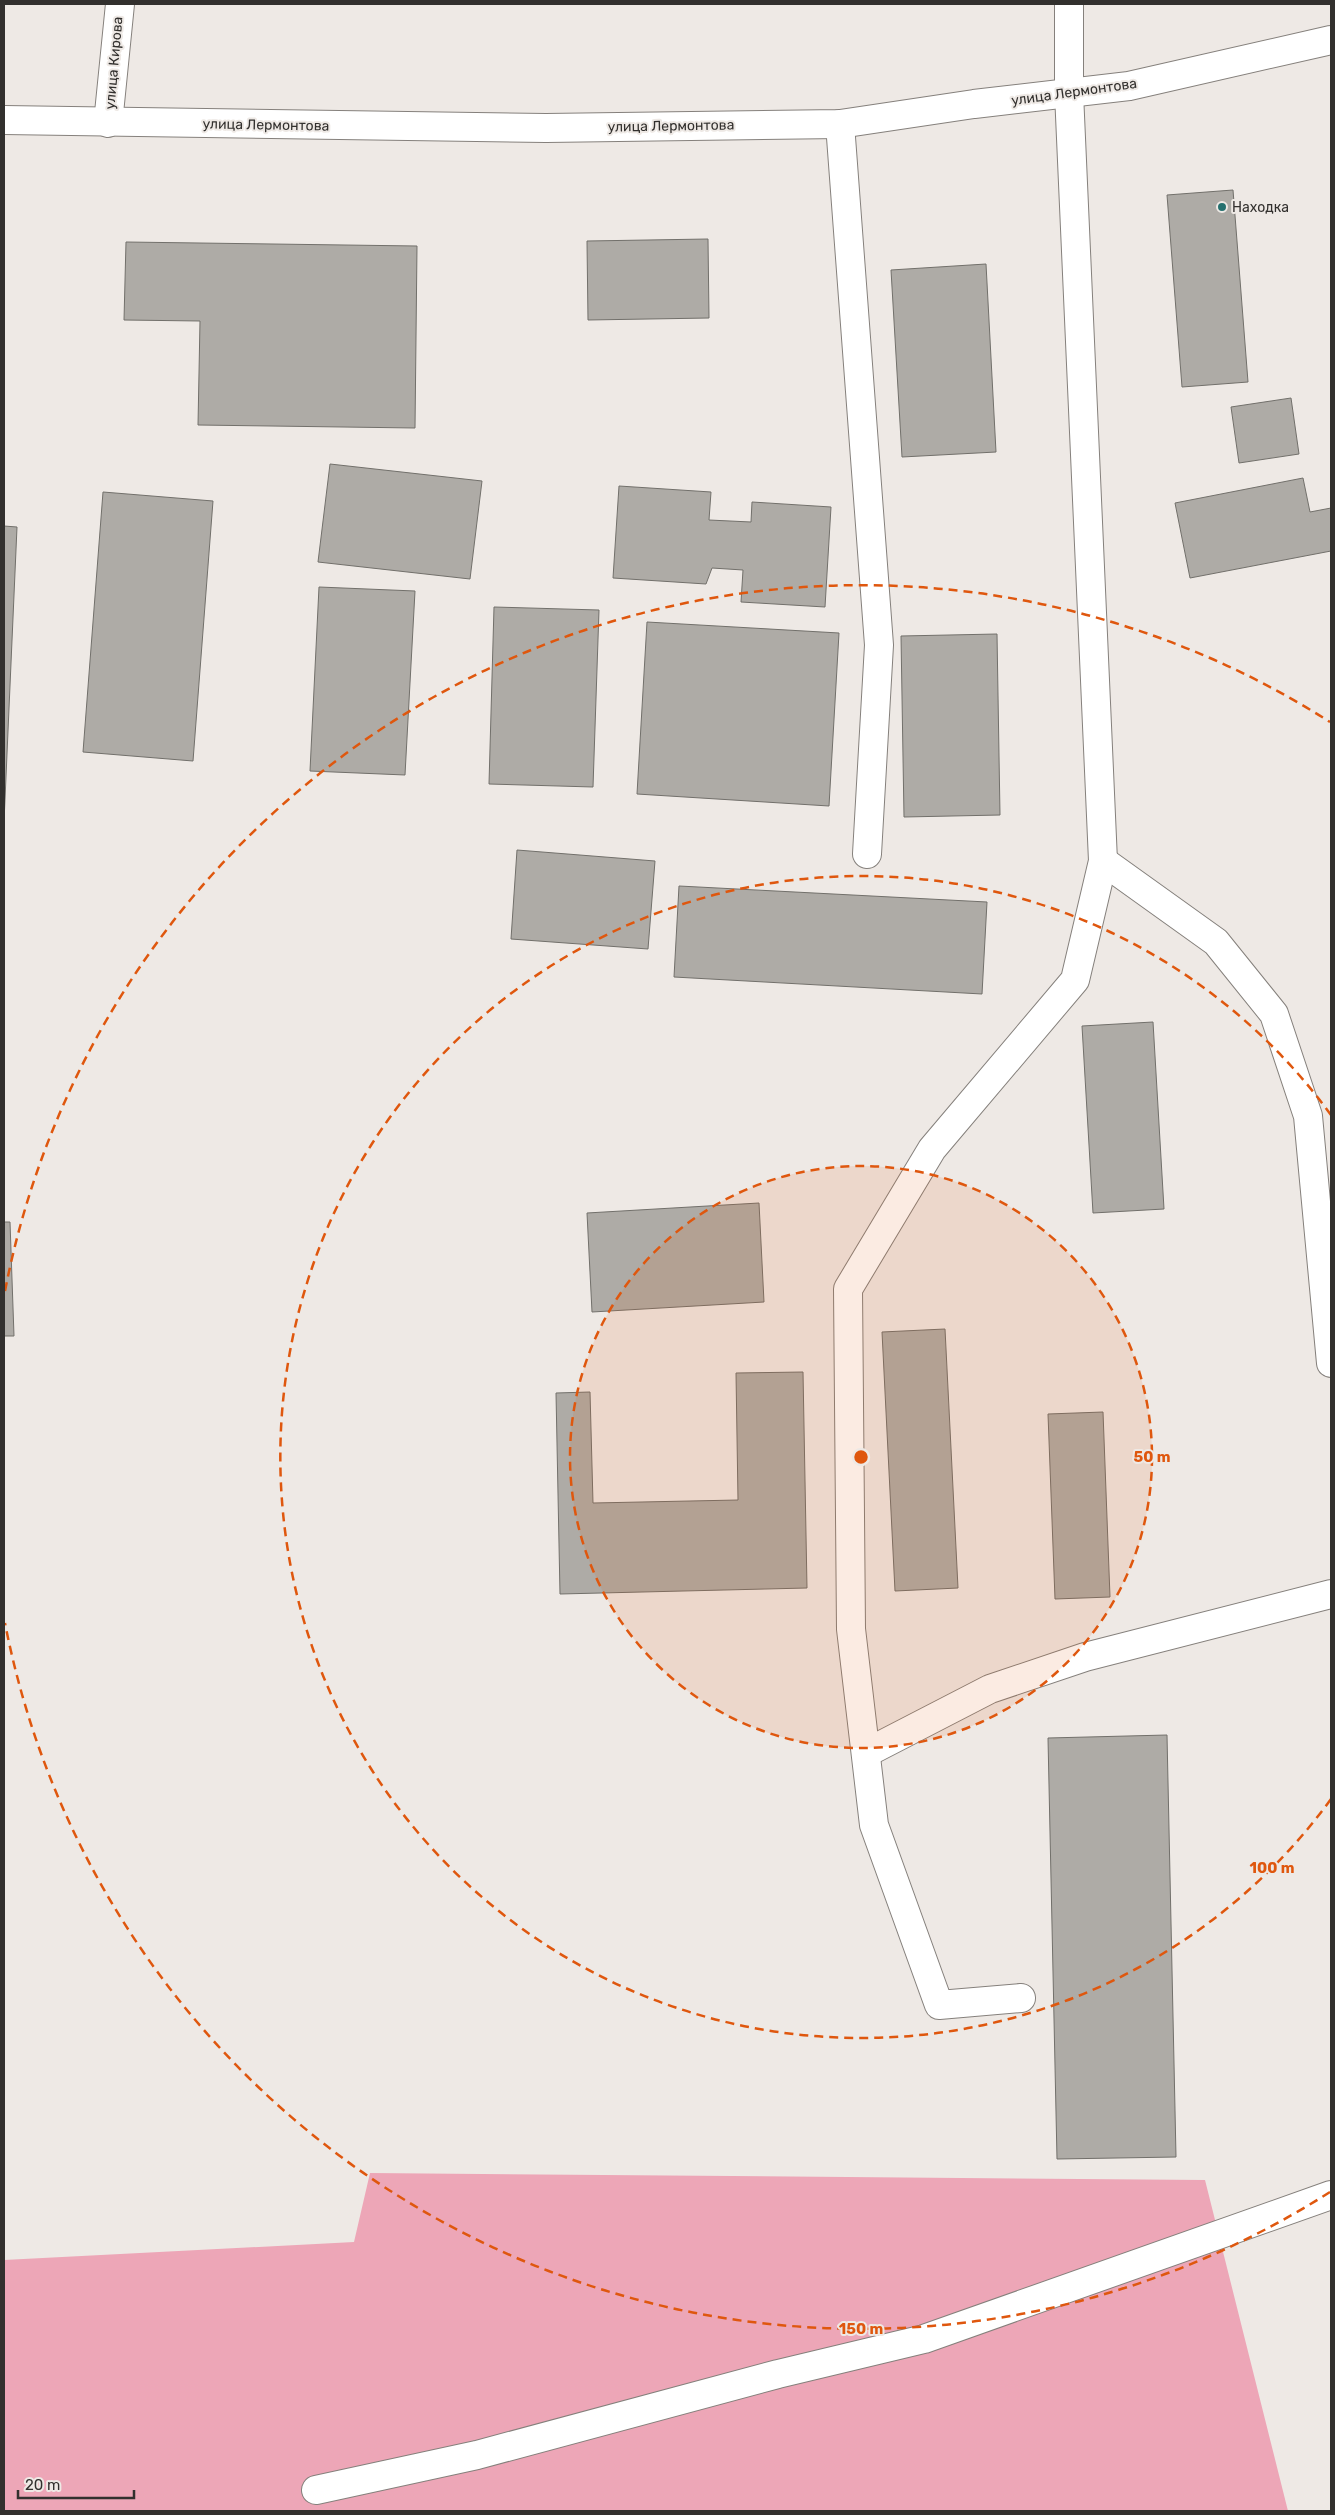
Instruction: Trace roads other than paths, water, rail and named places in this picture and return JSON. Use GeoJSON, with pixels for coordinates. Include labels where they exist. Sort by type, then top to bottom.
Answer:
{"type":"FeatureCollection","features":[{"type":"Feature","properties":{"kind":"main road","name":"улица Кирова"},"geometry":{"type":"LineString","coordinates":[[108,123],[120,4]]}},
{"type":"Feature","properties":{"kind":"main road"},"geometry":{"type":"LineString","coordinates":[[1021,1998],[939,2005],[874,1825],[851,1628],[848,1289],[932,1149],[1075,980],[1103,861],[1069,92],[1069,4]]}},
{"type":"Feature","properties":{"kind":"main road","name":"улица Лермонтова"},"geometry":{"type":"LineString","coordinates":[[4,120],[546,128],[840,124],[1069,92],[1129,86],[1331,40]]}},
{"type":"Feature","properties":{"kind":"main road"},"geometry":{"type":"LineString","coordinates":[[840,124],[878,645],[867,854]]}},
{"type":"Feature","properties":{"kind":"main road"},"geometry":{"type":"LineString","coordinates":[[1103,861],[1216,942],[1274,1014],[1308,1116],[1331,1156]]}},
{"type":"Feature","properties":{"kind":"main road"},"geometry":{"type":"LineString","coordinates":[[1308,1116],[1331,1363]]}},
{"type":"Feature","properties":{"kind":"main road"},"geometry":{"type":"LineString","coordinates":[[866,1753],[999,1686],[1085,1657],[1331,1594]]}},
{"type":"Feature","properties":{"kind":"main road"},"geometry":{"type":"LineString","coordinates":[[316,2490],[477,2455],[778,2374],[924,2340],[1331,2196]]}},
{"type":"Feature","properties":{"kind":"place","name":"Находка"},"geometry":{"type":"Point","coordinates":[1222,207]}}]}
